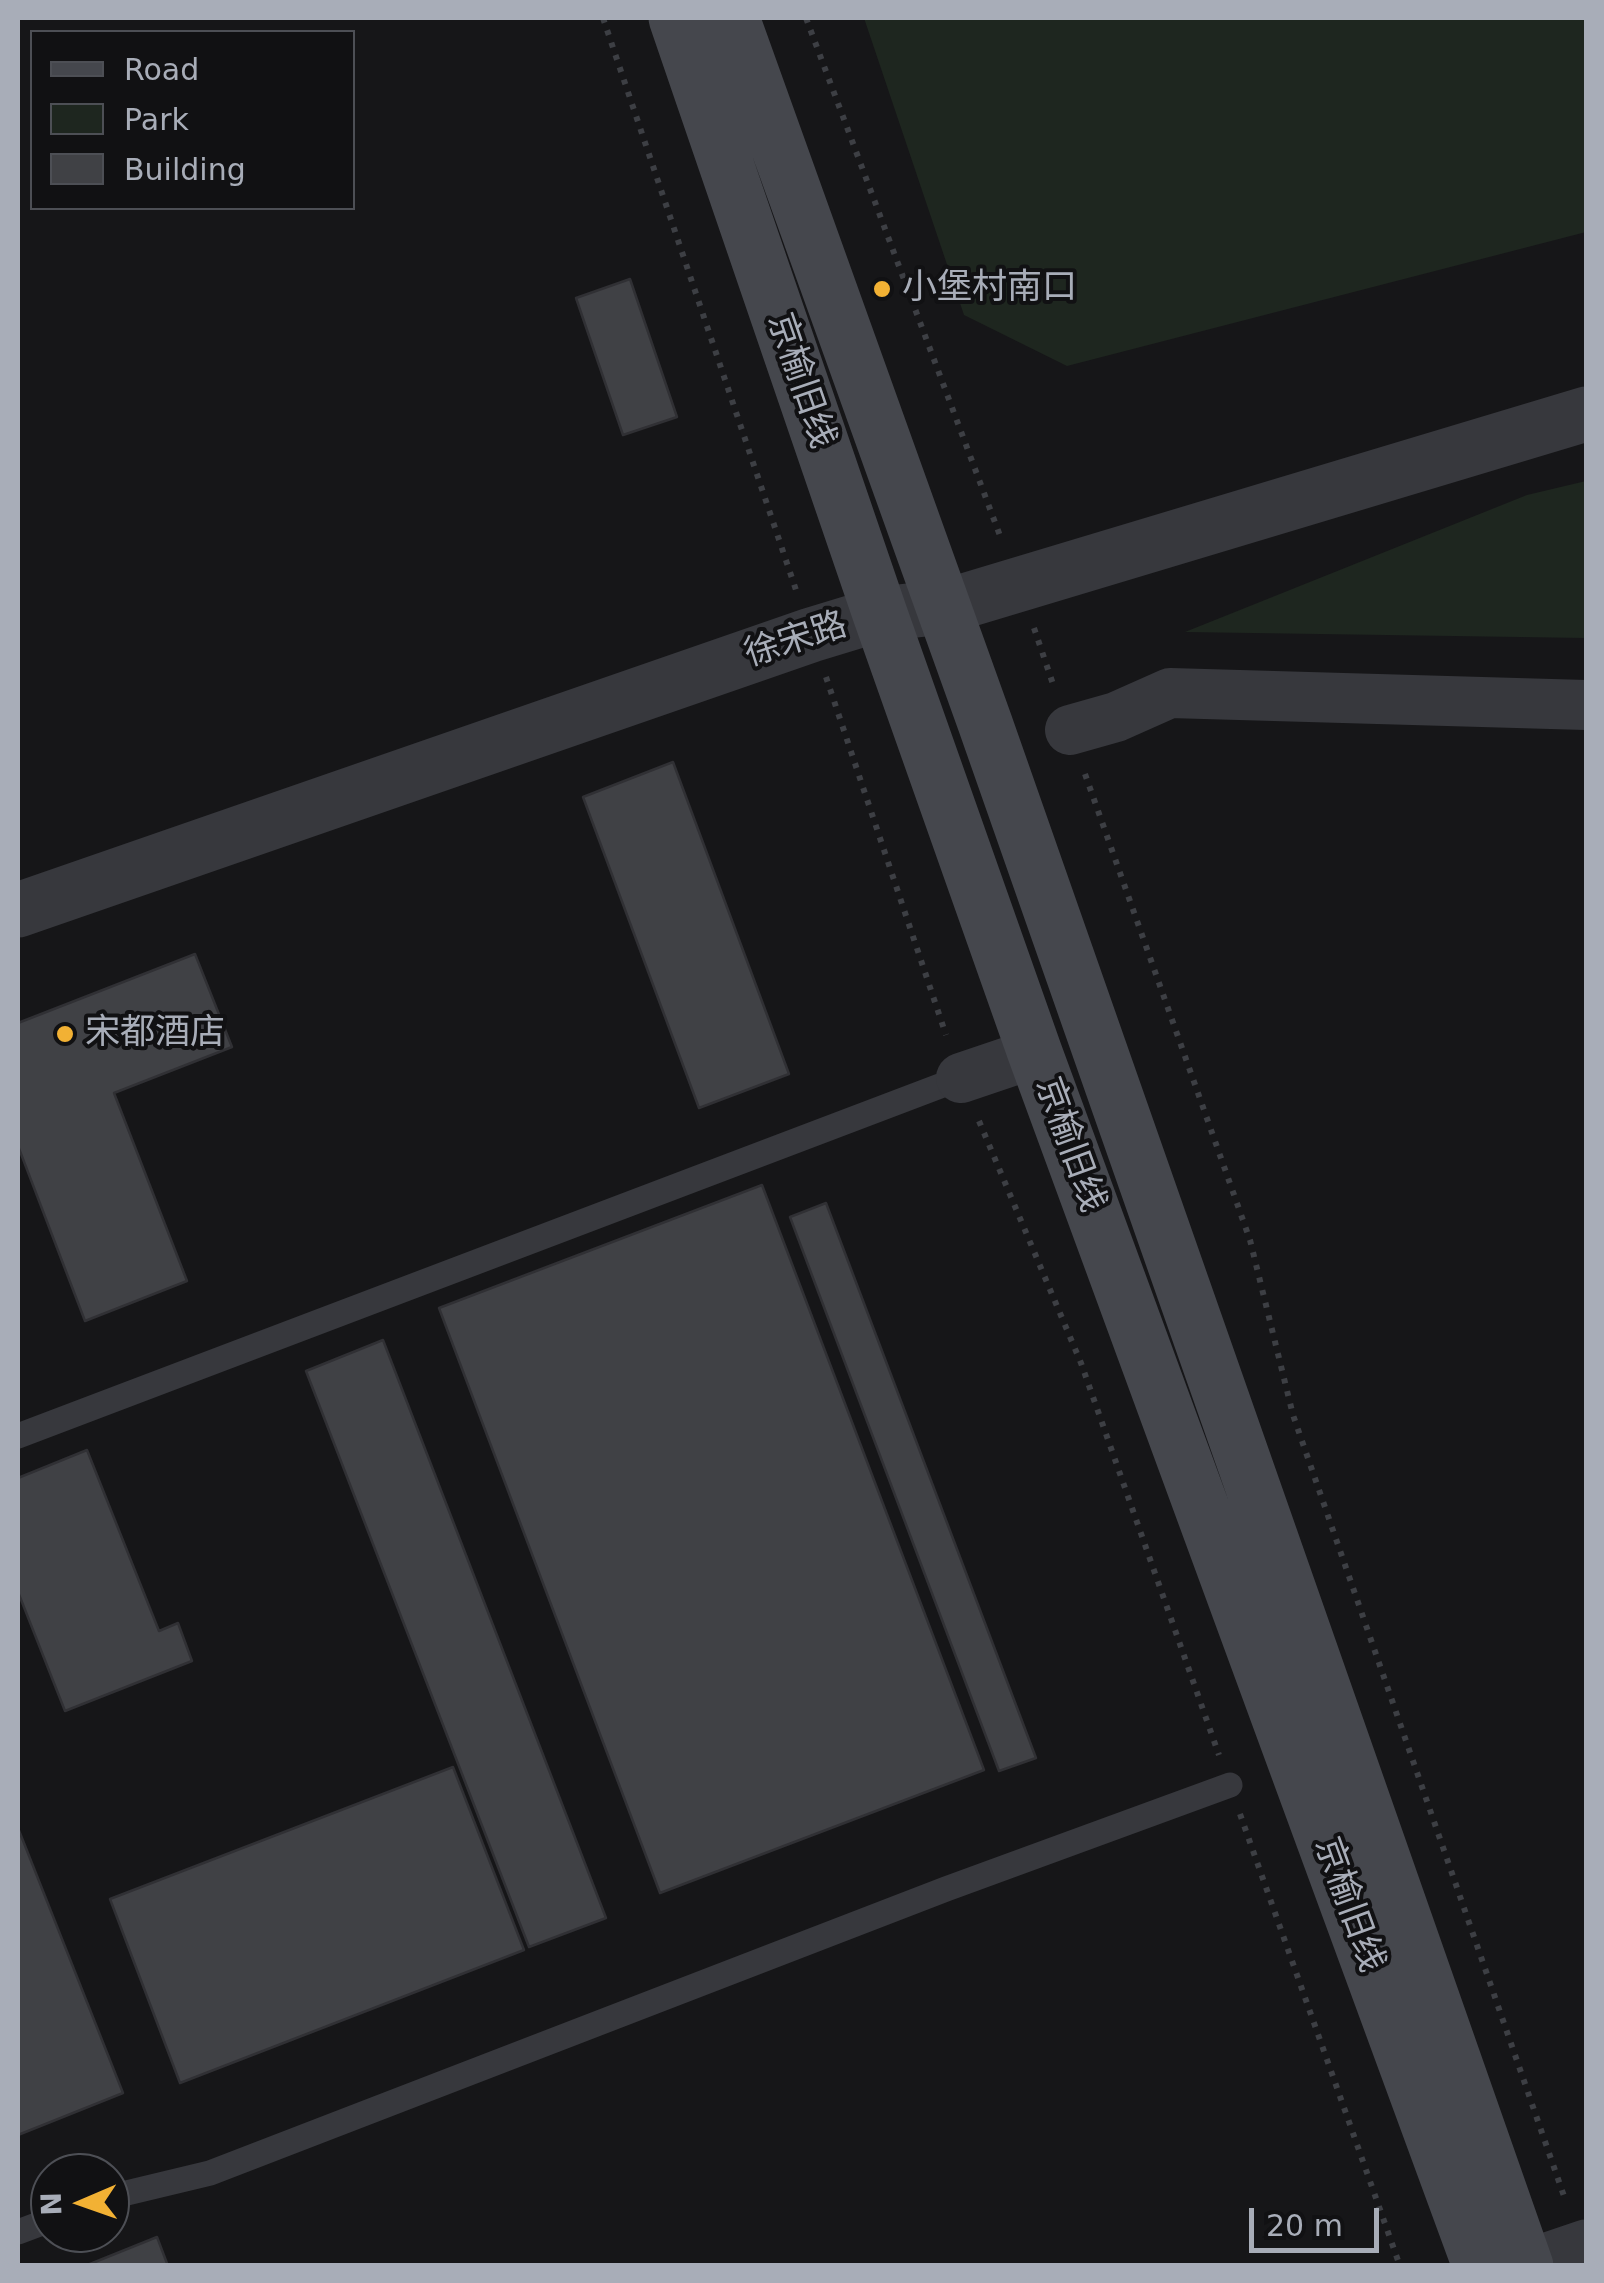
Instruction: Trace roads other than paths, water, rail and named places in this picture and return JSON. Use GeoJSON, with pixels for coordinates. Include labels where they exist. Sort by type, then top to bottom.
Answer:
{"type":"FeatureCollection","features":[{"type":"Feature","properties":{"kind":"main road","name":"京榆旧线"},"geometry":{"type":"LineString","coordinates":[[676,18],[1035,1053],[1480,2266]]}},
{"type":"Feature","properties":{"kind":"main road","name":"京榆旧线"},"geometry":{"type":"LineString","coordinates":[[732,18],[944,607],[1528,2266]]}},
{"type":"Feature","properties":{"kind":"street","name":"徐宋路"},"geometry":{"type":"LineString","coordinates":[[18,910],[811,635],[880,614],[944,607],[1586,414]]}},
{"type":"Feature","properties":{"kind":"street"},"geometry":{"type":"LineString","coordinates":[[1070,730],[1116,717],[1170,693],[1586,706]]}},
{"type":"Feature","properties":{"kind":"street"},"geometry":{"type":"LineString","coordinates":[[961,1078],[1035,1053]]}},
{"type":"Feature","properties":{"kind":"street"},"geometry":{"type":"LineString","coordinates":[[1528,2266],[1584,2248]]}},
{"type":"Feature","properties":{"kind":"lane"},"geometry":{"type":"LineString","coordinates":[[18,1436],[961,1078]]}},
{"type":"Feature","properties":{"kind":"lane"},"geometry":{"type":"LineString","coordinates":[[130,2192],[210,2173],[928,1896],[1230,1786]]}},
{"type":"Feature","properties":{"kind":"place","name":"小堡村南口"},"geometry":{"type":"Point","coordinates":[882,289]}},
{"type":"Feature","properties":{"kind":"place","name":"宋都酒店"},"geometry":{"type":"Point","coordinates":[65,1034]}}]}
